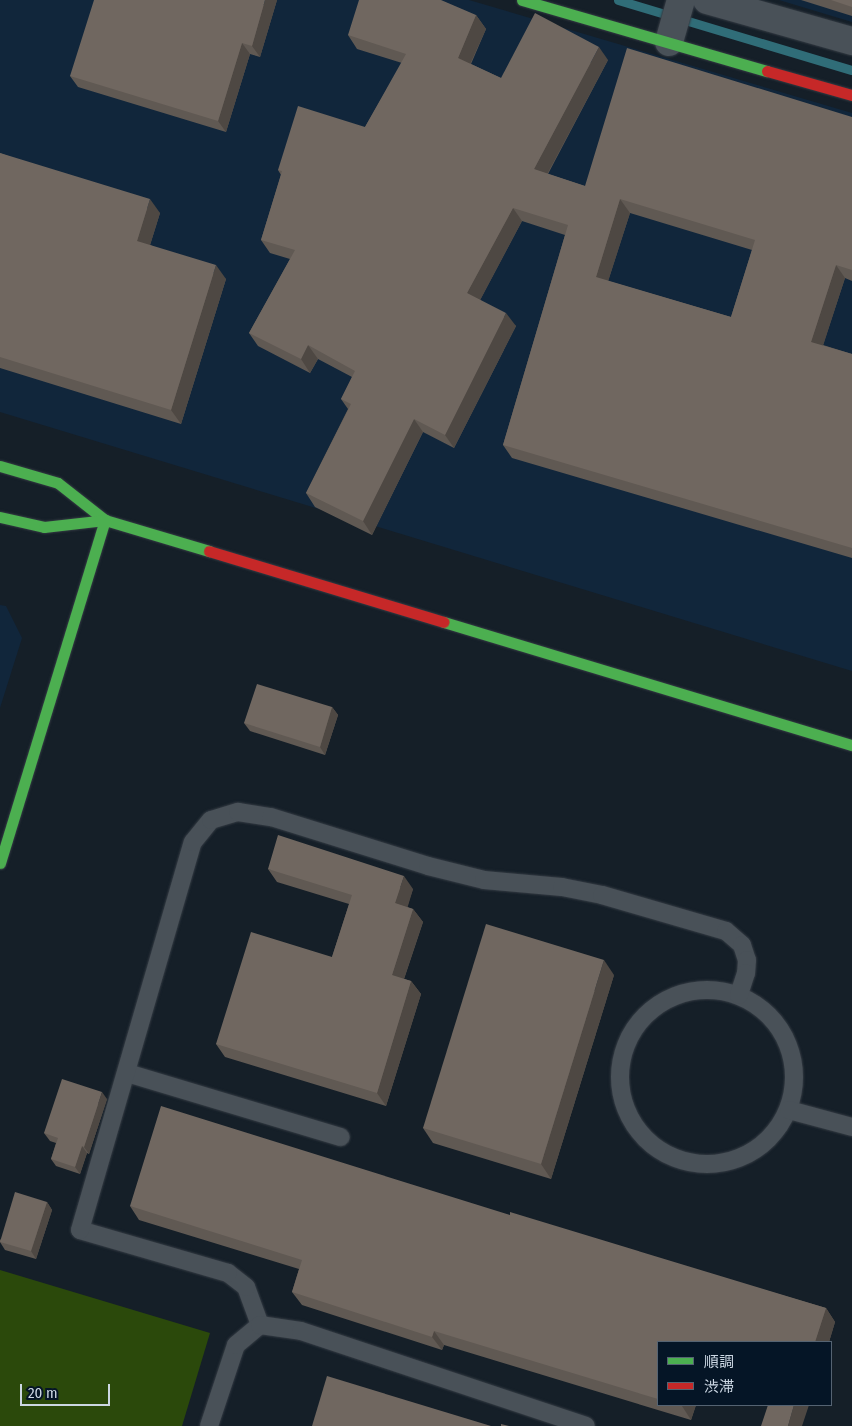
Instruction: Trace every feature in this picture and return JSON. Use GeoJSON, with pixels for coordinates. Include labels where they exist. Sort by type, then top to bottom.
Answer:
{"type":"FeatureCollection","features":[{"type":"Feature","properties":{"kind":"street"},"geometry":{"type":"LineString","coordinates":[[522,0],[852,95]]}},
{"type":"Feature","properties":{"kind":"street"},"geometry":{"type":"LineString","coordinates":[[669,42],[681,0]]}},
{"type":"Feature","properties":{"kind":"street"},"geometry":{"type":"LineString","coordinates":[[707,0],[852,41]]}},
{"type":"Feature","properties":{"kind":"street"},"geometry":{"type":"LineString","coordinates":[[0,466],[58,483],[105,520],[852,745]]}},
{"type":"Feature","properties":{"kind":"street"},"geometry":{"type":"LineString","coordinates":[[0,518],[44,528],[105,520]]}},
{"type":"Feature","properties":{"kind":"street"},"geometry":{"type":"LineString","coordinates":[[0,863],[105,520]]}},
{"type":"Feature","properties":{"kind":"lane"},"geometry":{"type":"LineString","coordinates":[[260,1325],[246,1287],[228,1273],[80,1230],[194,842],[211,820],[238,812],[270,817],[428,866],[484,880],[562,887],[602,895],[726,931],[742,945],[747,960],[746,973],[739,996]]}},
{"type":"Feature","properties":{"kind":"lane"},"geometry":{"type":"LineString","coordinates":[[710,990],[739,996],[763,1010],[781,1030],[792,1055],[795,1083],[789,1110],[774,1135],[751,1154],[724,1164],[694,1164],[666,1155],[642,1137],[626,1113],[619,1084],[621,1055],[634,1028],[654,1007],[681,993],[710,990]]}},
{"type":"Feature","properties":{"kind":"lane"},"geometry":{"type":"LineString","coordinates":[[127,1073],[341,1137]]}},
{"type":"Feature","properties":{"kind":"lane"},"geometry":{"type":"LineString","coordinates":[[789,1110],[852,1126]]}},
{"type":"Feature","properties":{"kind":"lane"},"geometry":{"type":"LineString","coordinates":[[209,1426],[236,1344],[260,1325],[301,1331],[586,1426]]}},
{"type":"Feature","properties":{"kind":"shaded area"},"geometry":{"type":"Polygon","coordinates":[[[0,0],[469,0],[852,113],[852,671],[0,412],[0,0]]]}},
{"type":"Feature","properties":{"kind":"shaded area"},"geometry":{"type":"Polygon","coordinates":[[[779,0],[852,0],[852,22],[779,0]]]}},
{"type":"Feature","properties":{"kind":"shaded area"},"geometry":{"type":"Polygon","coordinates":[[[0,605],[6,606],[22,638],[0,708],[0,605]]]}},
{"type":"Feature","properties":{"kind":"green space"},"geometry":{"type":"Polygon","coordinates":[[[0,1270],[210,1333],[182,1426],[0,1426],[0,1270]]]}},
{"type":"Feature","properties":{"kind":"building"},"geometry":{"type":"Polygon","coordinates":[[[94,0],[265,0],[252,46],[242,43],[218,121],[70,76],[94,0]]]}},
{"type":"Feature","properties":{"kind":"building"},"geometry":{"type":"Polygon","coordinates":[[[359,0],[441,0],[476,15],[458,58],[501,78],[535,13],[599,47],[534,169],[585,186],[627,48],[852,117],[852,270],[836,265],[811,342],[852,354],[852,548],[503,445],[568,225],[513,208],[467,293],[506,313],[445,435],[414,419],[363,521],[306,493],[351,404],[341,399],[355,371],[308,345],[301,359],[249,333],[295,250],[261,240],[282,171],[278,170],[298,106],[365,127],[406,54],[348,35],[359,0]],[[620,199],[596,277],[731,317],[755,240],[620,199]]]}},
{"type":"Feature","properties":{"kind":"building"},"geometry":{"type":"Polygon","coordinates":[[[831,0],[852,0],[852,7],[831,0]]]}},
{"type":"Feature","properties":{"kind":"building"},"geometry":{"type":"Polygon","coordinates":[[[0,153],[150,199],[137,241],[216,265],[171,410],[0,357],[0,153]]]}},
{"type":"Feature","properties":{"kind":"building"},"geometry":{"type":"Polygon","coordinates":[[[257,684],[332,707],[320,747],[244,723],[257,684]]]}},
{"type":"Feature","properties":{"kind":"building"},"geometry":{"type":"Polygon","coordinates":[[[278,835],[404,876],[395,903],[413,909],[392,975],[411,981],[377,1093],[216,1044],[251,932],[332,957],[352,895],[268,869],[278,835]]]}},
{"type":"Feature","properties":{"kind":"building"},"geometry":{"type":"Polygon","coordinates":[[[486,924],[604,960],[541,1164],[423,1128],[486,924]]]}},
{"type":"Feature","properties":{"kind":"building"},"geometry":{"type":"Polygon","coordinates":[[[62,1079],[102,1092],[84,1147],[82,1146],[75,1167],[51,1159],[58,1138],[44,1133],[62,1079]]]}},
{"type":"Feature","properties":{"kind":"building"},"geometry":{"type":"Polygon","coordinates":[[[161,1106],[510,1215],[510,1212],[826,1308],[815,1341],[657,1341],[657,1399],[434,1331],[432,1337],[292,1292],[302,1260],[130,1206],[161,1106]]]}},
{"type":"Feature","properties":{"kind":"building"},"geometry":{"type":"Polygon","coordinates":[[[15,1192],[47,1202],[31,1251],[0,1242],[15,1192]]]}},
{"type":"Feature","properties":{"kind":"building"},"geometry":{"type":"Polygon","coordinates":[[[327,1376],[491,1426],[312,1426],[327,1376]]]}},
{"type":"Feature","properties":{"kind":"building"},"geometry":{"type":"Polygon","coordinates":[[[768,1406],[794,1406],[788,1426],[761,1426],[768,1406]]]}},
{"type":"Feature","properties":{"kind":"waterway"},"geometry":{"type":"LineString","coordinates":[[618,0],[852,70]]}},
{"type":"Feature","properties":{"kind":"traffic: fast"},"geometry":{"type":"LineString","coordinates":[[522,0],[767,71]]}},
{"type":"Feature","properties":{"kind":"traffic: fast"},"geometry":{"type":"LineString","coordinates":[[0,466],[58,483],[105,520],[209,551]]}},
{"type":"Feature","properties":{"kind":"traffic: fast"},"geometry":{"type":"LineString","coordinates":[[0,517],[44,527],[105,520]]}},
{"type":"Feature","properties":{"kind":"traffic: fast"},"geometry":{"type":"LineString","coordinates":[[0,863],[105,520]]}},
{"type":"Feature","properties":{"kind":"traffic: fast"},"geometry":{"type":"LineString","coordinates":[[444,622],[852,745]]}},
{"type":"Feature","properties":{"kind":"traffic: jam"},"geometry":{"type":"LineString","coordinates":[[767,71],[852,95]]}},
{"type":"Feature","properties":{"kind":"traffic: jam"},"geometry":{"type":"LineString","coordinates":[[209,551],[444,622]]}}]}
